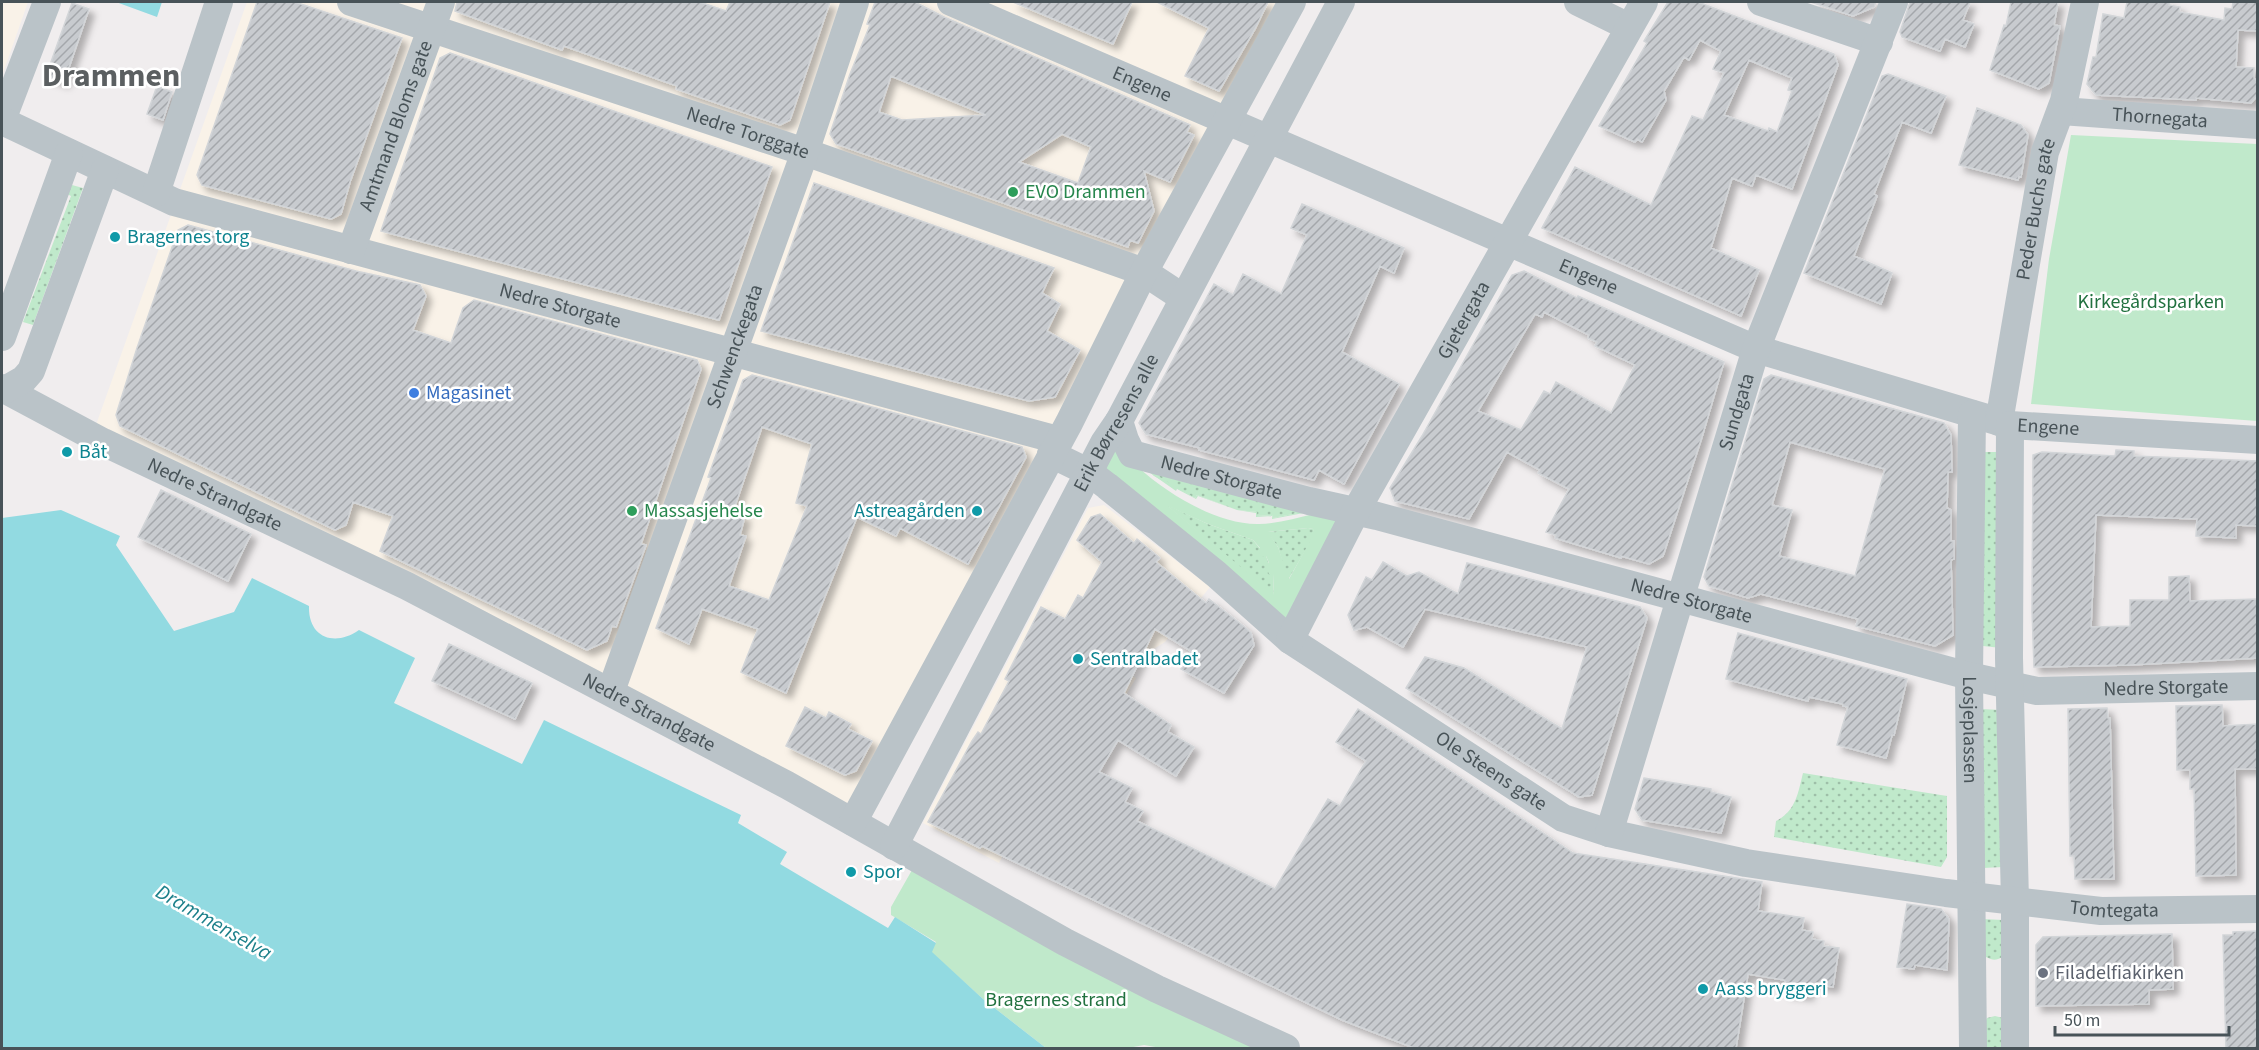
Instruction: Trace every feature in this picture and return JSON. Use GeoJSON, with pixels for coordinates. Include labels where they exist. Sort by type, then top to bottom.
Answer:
{"type":"FeatureCollection","features":[{"type":"Feature","properties":{"kind":"street"},"geometry":{"type":"LineString","coordinates":[[2,121],[47,2]]}},
{"type":"Feature","properties":{"kind":"street"},"geometry":{"type":"LineString","coordinates":[[156,193],[219,2]]}},
{"type":"Feature","properties":{"kind":"street","name":"Nedre Torggate"},"geometry":{"type":"LineString","coordinates":[[351,2],[436,14],[805,152],[1144,272],[1182,297]]}},
{"type":"Feature","properties":{"kind":"street","name":"Schwenckegata"},"geometry":{"type":"LineString","coordinates":[[611,691],[805,152],[855,2]]}},
{"type":"Feature","properties":{"kind":"street","name":"Engene"},"geometry":{"type":"LineString","coordinates":[[951,2],[1755,349],[2005,423],[2258,440]]}},
{"type":"Feature","properties":{"kind":"street"},"geometry":{"type":"LineString","coordinates":[[853,822],[1055,447],[1144,272],[1292,2]]}},
{"type":"Feature","properties":{"kind":"street","name":"Erik Børresens alle"},"geometry":{"type":"LineString","coordinates":[[894,846],[1104,443],[1119,421],[1182,297],[1341,2]]}},
{"type":"Feature","properties":{"kind":"street"},"geometry":{"type":"LineString","coordinates":[[1578,2],[1629,27]]}},
{"type":"Feature","properties":{"kind":"street","name":"Gjetergata"},"geometry":{"type":"LineString","coordinates":[[1290,640],[1356,511],[1644,2]]}},
{"type":"Feature","properties":{"kind":"street"},"geometry":{"type":"LineString","coordinates":[[1761,2],[1879,42]]}},
{"type":"Feature","properties":{"kind":"street","name":"Sundgata"},"geometry":{"type":"LineString","coordinates":[[1609,833],[1755,349],[1894,2]]}},
{"type":"Feature","properties":{"kind":"street","name":"Peder Buchs gate"},"geometry":{"type":"LineString","coordinates":[[2005,423],[2045,152],[2061,111],[2085,2]]}},
{"type":"Feature","properties":{"kind":"street","name":"Amtmand Bloms gate"},"geometry":{"type":"LineString","coordinates":[[351,250],[436,14]]}},
{"type":"Feature","properties":{"kind":"street","name":"Thornegata"},"geometry":{"type":"LineString","coordinates":[[2061,111],[2258,124]]}},
{"type":"Feature","properties":{"kind":"street","name":"Nedre Storgate"},"geometry":{"type":"LineString","coordinates":[[2,121],[174,202],[351,250],[728,363],[1055,447],[1090,473]]}},
{"type":"Feature","properties":{"kind":"street"},"geometry":{"type":"LineString","coordinates":[[2,337],[69,153]]}},
{"type":"Feature","properties":{"kind":"street"},"geometry":{"type":"LineString","coordinates":[[3,392],[24,379],[31,371],[105,170]]}},
{"type":"Feature","properties":{"kind":"street","name":"Nedre Strandgate"},"geometry":{"type":"LineString","coordinates":[[3,392],[407,586],[611,691],[853,822],[1065,942],[1286,1048]]}},
{"type":"Feature","properties":{"kind":"street","name":"Losjeplassen"},"geometry":{"type":"LineString","coordinates":[[1972,414],[1969,676],[1973,1048]]}},
{"type":"Feature","properties":{"kind":"street","name":"Nedre Storgate"},"geometry":{"type":"LineString","coordinates":[[1119,421],[1132,454],[1679,596],[1969,676],[2037,691],[2258,686]]}},
{"type":"Feature","properties":{"kind":"street","name":"Losjeplassen"},"geometry":{"type":"LineString","coordinates":[[2005,423],[2015,901],[2015,1048]]}},
{"type":"Feature","properties":{"kind":"street","name":"Ole Steens gate"},"geometry":{"type":"LineString","coordinates":[[1090,473],[1216,574],[1290,640],[1563,818],[1609,833],[1746,863],[1971,895]]}},
{"type":"Feature","properties":{"kind":"street","name":"Tomtegata"},"geometry":{"type":"LineString","coordinates":[[1971,895],[2101,911],[2258,909]]}},
{"type":"Feature","properties":{"kind":"shaded area"},"geometry":{"type":"Polygon","coordinates":[[[2,2],[28,2],[2,76],[2,2]]]}},
{"type":"Feature","properties":{"kind":"shaded area"},"geometry":{"type":"Polygon","coordinates":[[[247,2],[1292,2],[853,821],[92,436],[247,2]]]}},
{"type":"Feature","properties":{"kind":"shaded area"},"geometry":{"type":"Polygon","coordinates":[[[1104,505],[1210,587],[1165,642],[1121,669],[1136,678],[1104,734],[1047,770],[999,863],[923,823],[1088,508],[1104,505]]]}},
{"type":"Feature","properties":{"kind":"green space","name":"Kirkegårdsparken"},"geometry":{"type":"Polygon","coordinates":[[[2071,135],[2257,144],[2257,421],[2031,404],[2049,259],[2071,135]]]}},
{"type":"Feature","properties":{"kind":"green space"},"geometry":{"type":"Polygon","coordinates":[[[72,185],[83,188],[33,325],[23,322],[71,196],[63,192],[72,185]]]}},
{"type":"Feature","properties":{"kind":"green space"},"geometry":{"type":"Polygon","coordinates":[[[1104,443],[1356,511],[1290,640],[1107,486],[1104,443]],[[1139,468],[1164,488],[1194,506],[1227,519],[1243,523],[1266,524],[1314,514],[1309,512],[1272,519],[1272,516],[1256,517],[1256,513],[1237,510],[1198,496],[1196,499],[1177,489],[1176,491],[1146,470],[1139,468]],[[1148,470],[1195,498],[1197,495],[1237,510],[1257,512],[1257,516],[1272,515],[1273,518],[1307,511],[1148,470]],[[1168,506],[1274,595],[1273,574],[1269,574],[1265,565],[1269,563],[1266,556],[1261,557],[1258,551],[1260,548],[1253,540],[1208,524],[1168,506]],[[1313,529],[1268,532],[1278,547],[1289,579],[1314,534],[1313,529]]]}},
{"type":"Feature","properties":{"kind":"green space"},"geometry":{"type":"Polygon","coordinates":[[[1981,452],[2000,452],[2001,648],[1983,646],[1981,452]]]}},
{"type":"Feature","properties":{"kind":"green space"},"geometry":{"type":"Polygon","coordinates":[[[1147,469],[1308,511],[1273,518],[1272,515],[1257,516],[1257,512],[1237,510],[1197,495],[1195,498],[1154,476],[1147,469]]]}},
{"type":"Feature","properties":{"kind":"green space"},"geometry":{"type":"Polygon","coordinates":[[[1165,504],[1208,524],[1253,540],[1266,556],[1273,574],[1274,596],[1165,504]]]}},
{"type":"Feature","properties":{"kind":"green space"},"geometry":{"type":"Polygon","coordinates":[[[1313,529],[1315,534],[1288,580],[1278,547],[1267,532],[1313,529]]]}},
{"type":"Feature","properties":{"kind":"green space"},"geometry":{"type":"Polygon","coordinates":[[[1981,709],[2001,710],[2003,867],[1983,868],[1981,709]]]}},
{"type":"Feature","properties":{"kind":"green space"},"geometry":{"type":"Polygon","coordinates":[[[1803,773],[1947,796],[1947,857],[1941,867],[1774,837],[1776,821],[1792,807],[1803,773]]]}},
{"type":"Feature","properties":{"kind":"green space","name":"Bragernes strand"},"geometry":{"type":"Polygon","coordinates":[[[912,870],[1259,1048],[1161,1048],[1144,1045],[1128,1048],[1046,1048],[983,999],[931,952],[936,942],[891,915],[891,907],[912,870]]]}},
{"type":"Feature","properties":{"kind":"green space"},"geometry":{"type":"Polygon","coordinates":[[[1982,919],[2004,920],[2002,957],[2000,958],[1994,960],[1986,957],[1982,919]]]}},
{"type":"Feature","properties":{"kind":"green space"},"geometry":{"type":"Polygon","coordinates":[[[1995,1016],[2003,1018],[2007,1048],[1984,1048],[1983,1025],[1987,1018],[1995,1016]]]}},
{"type":"Feature","properties":{"kind":"water"},"geometry":{"type":"Polygon","coordinates":[[[116,2],[162,2],[157,17],[116,2]]]}},
{"type":"Feature","properties":{"kind":"water","name":"Drammenselva"},"geometry":{"type":"Polygon","coordinates":[[[61,510],[120,536],[116,545],[174,631],[234,612],[252,578],[309,606],[313,626],[325,636],[341,638],[359,630],[415,658],[394,703],[522,764],[544,720],[741,815],[738,823],[787,852],[780,864],[888,928],[895,917],[936,943],[932,952],[983,999],[1046,1048],[2,1048],[2,518],[61,510]]]}},
{"type":"Feature","properties":{"kind":"building"},"geometry":{"type":"Polygon","coordinates":[[[257,2],[295,2],[402,38],[350,182],[341,214],[331,219],[202,185],[197,175],[257,2]]]}},
{"type":"Feature","properties":{"kind":"building"},"geometry":{"type":"Polygon","coordinates":[[[457,2],[700,2],[726,11],[730,2],[830,2],[790,120],[780,125],[676,89],[677,86],[564,46],[562,50],[455,11],[457,2]]]}},
{"type":"Feature","properties":{"kind":"building"},"geometry":{"type":"Polygon","coordinates":[[[875,2],[915,2],[944,17],[1190,125],[1187,132],[1194,135],[1170,182],[1144,171],[1154,211],[1138,243],[1130,240],[1128,247],[836,144],[830,134],[850,74],[870,25],[867,24],[875,2]],[[891,76],[879,112],[902,120],[986,115],[891,76]],[[1062,134],[1019,162],[1078,183],[1091,147],[1062,134]]]}},
{"type":"Feature","properties":{"kind":"building"},"geometry":{"type":"Polygon","coordinates":[[[1013,2],[1132,2],[1113,44],[1013,2]]]}},
{"type":"Feature","properties":{"kind":"building"},"geometry":{"type":"Polygon","coordinates":[[[1157,2],[1268,2],[1219,91],[1185,76],[1209,28],[1157,2]]]}},
{"type":"Feature","properties":{"kind":"building"},"geometry":{"type":"Polygon","coordinates":[[[1668,2],[1698,2],[1834,54],[1838,65],[1792,189],[1756,175],[1752,186],[1732,178],[1711,248],[1759,270],[1741,316],[1542,228],[1575,167],[1651,205],[1692,116],[1703,120],[1724,73],[1713,69],[1721,51],[1700,40],[1689,60],[1684,57],[1664,91],[1666,100],[1642,142],[1637,139],[1635,142],[1599,126],[1647,43],[1644,41],[1668,2]],[[1749,60],[1724,115],[1777,132],[1792,91],[1788,90],[1792,78],[1749,60]]]}},
{"type":"Feature","properties":{"kind":"building"},"geometry":{"type":"Polygon","coordinates":[[[1811,2],[1876,2],[1874,7],[1853,16],[1811,2]]]}},
{"type":"Feature","properties":{"kind":"building"},"geometry":{"type":"Polygon","coordinates":[[[1910,2],[1970,2],[1963,20],[1974,24],[1965,47],[1945,39],[1940,51],[1902,37],[1900,32],[1910,2]]]}},
{"type":"Feature","properties":{"kind":"building"},"geometry":{"type":"Polygon","coordinates":[[[2011,2],[2058,2],[2054,25],[2060,26],[2049,83],[2039,89],[1990,70],[2004,25],[2006,26],[2011,2]]]}},
{"type":"Feature","properties":{"kind":"building"},"geometry":{"type":"Polygon","coordinates":[[[2127,2],[2170,2],[2169,5],[2180,7],[2179,12],[2224,20],[2225,8],[2232,9],[2233,2],[2258,2],[2258,31],[2238,30],[2236,67],[2254,68],[2254,78],[2258,82],[2258,95],[2251,103],[2196,98],[2196,100],[2096,95],[2087,84],[2093,57],[2096,57],[2103,14],[2124,18],[2127,2]]]}},
{"type":"Feature","properties":{"kind":"building"},"geometry":{"type":"Polygon","coordinates":[[[72,3],[89,9],[64,82],[46,76],[72,3]]]}},
{"type":"Feature","properties":{"kind":"building"},"geometry":{"type":"Polygon","coordinates":[[[450,53],[772,167],[719,320],[381,231],[440,58],[450,53]]]}},
{"type":"Feature","properties":{"kind":"building"},"geometry":{"type":"Polygon","coordinates":[[[1888,74],[1946,96],[1931,133],[1902,122],[1874,194],[1877,196],[1854,256],[1892,273],[1881,304],[1804,273],[1882,76],[1888,74]]]}},
{"type":"Feature","properties":{"kind":"building"},"geometry":{"type":"Polygon","coordinates":[[[157,86],[172,92],[163,120],[147,114],[157,86]]]}},
{"type":"Feature","properties":{"kind":"building"},"geometry":{"type":"Polygon","coordinates":[[[1977,108],[2021,125],[2028,135],[2021,177],[2019,176],[2018,180],[1959,165],[1977,108]]]}},
{"type":"Feature","properties":{"kind":"building"},"geometry":{"type":"Polygon","coordinates":[[[814,183],[1054,268],[1042,293],[1060,304],[1047,331],[1080,350],[1055,397],[1029,401],[761,331],[814,183]]]}},
{"type":"Feature","properties":{"kind":"building"},"geometry":{"type":"Polygon","coordinates":[[[1302,204],[1404,248],[1394,273],[1380,266],[1342,352],[1399,384],[1344,484],[1319,470],[1314,480],[1199,450],[1200,448],[1146,434],[1139,423],[1214,284],[1233,295],[1243,274],[1281,294],[1307,235],[1291,228],[1302,204]]]}},
{"type":"Feature","properties":{"kind":"building"},"geometry":{"type":"Polygon","coordinates":[[[188,225],[356,271],[420,285],[426,296],[413,330],[451,343],[463,308],[474,300],[697,360],[701,369],[641,544],[646,545],[616,627],[612,626],[607,641],[587,650],[380,551],[393,516],[353,502],[346,525],[335,530],[120,426],[116,415],[137,348],[178,230],[188,225]]]}},
{"type":"Feature","properties":{"kind":"building"},"geometry":{"type":"Polygon","coordinates":[[[1524,271],[1577,298],[1578,296],[1724,362],[1663,556],[1649,564],[1555,538],[1556,535],[1546,532],[1569,489],[1538,473],[1540,470],[1507,452],[1469,519],[1395,501],[1390,488],[1422,436],[1512,275],[1524,271]],[[1544,312],[1542,317],[1535,314],[1478,411],[1521,430],[1544,391],[1550,394],[1556,382],[1611,413],[1635,365],[1595,346],[1597,342],[1588,338],[1589,335],[1544,312]]]}},
{"type":"Feature","properties":{"kind":"building"},"geometry":{"type":"Polygon","coordinates":[[[752,375],[1022,447],[1026,457],[968,564],[900,528],[896,536],[857,517],[786,693],[741,672],[758,629],[702,609],[689,644],[656,628],[711,478],[708,477],[743,380],[752,375]],[[762,427],[733,512],[745,516],[740,535],[746,536],[729,586],[769,600],[807,506],[796,503],[812,444],[762,427]]]}},
{"type":"Feature","properties":{"kind":"building"},"geometry":{"type":"Polygon","coordinates":[[[1771,375],[1944,423],[1951,435],[1952,472],[1948,472],[1947,508],[1951,510],[1951,541],[1954,541],[1954,559],[1951,560],[1953,635],[1935,646],[1856,626],[1858,619],[1761,594],[1748,598],[1709,586],[1704,577],[1764,379],[1771,375]],[[1790,442],[1772,505],[1792,510],[1779,556],[1855,576],[1885,469],[1790,442]]]}},
{"type":"Feature","properties":{"kind":"building"},"geometry":{"type":"Polygon","coordinates":[[[2116,450],[2134,451],[2134,456],[2258,461],[2258,526],[2236,525],[2236,538],[2196,536],[2197,519],[2096,515],[2091,627],[2130,626],[2130,600],[2169,600],[2169,577],[2189,576],[2190,601],[2258,599],[2258,658],[2130,665],[2034,667],[2033,455],[2042,452],[2115,456],[2116,450]]]}},
{"type":"Feature","properties":{"kind":"building"},"geometry":{"type":"Polygon","coordinates":[[[161,490],[251,534],[228,581],[138,537],[161,490]]]}},
{"type":"Feature","properties":{"kind":"building"},"geometry":{"type":"Polygon","coordinates":[[[1100,514],[1134,543],[1137,539],[1160,558],[1156,562],[1206,603],[1209,599],[1246,628],[1251,633],[1254,645],[1224,693],[1181,669],[1191,651],[1155,629],[1124,693],[1171,725],[1168,732],[1194,747],[1176,776],[1118,740],[1099,772],[1132,788],[1125,802],[1143,811],[1137,821],[1275,889],[1328,799],[1340,806],[1366,761],[1336,742],[1358,709],[1573,853],[1762,882],[1758,911],[1804,918],[1802,930],[1813,932],[1812,939],[1824,941],[1823,946],[1839,948],[1833,987],[1812,984],[1809,986],[1808,995],[1785,992],[1786,982],[1784,980],[1748,974],[1736,1048],[1414,1048],[1342,1020],[928,822],[972,741],[978,732],[981,734],[1009,681],[1005,679],[1041,607],[1065,619],[1078,595],[1083,598],[1102,562],[1077,540],[1091,517],[1100,514]]]}},
{"type":"Feature","properties":{"kind":"building"},"geometry":{"type":"Polygon","coordinates":[[[1383,562],[1407,576],[1419,572],[1458,594],[1467,563],[1640,607],[1647,618],[1592,795],[1579,797],[1406,688],[1425,657],[1464,668],[1562,729],[1587,647],[1425,609],[1403,647],[1367,627],[1354,630],[1348,615],[1366,577],[1372,580],[1383,562]]]}},
{"type":"Feature","properties":{"kind":"building"},"geometry":{"type":"Polygon","coordinates":[[[1738,633],[1907,679],[1894,735],[1892,735],[1886,758],[1837,745],[1848,707],[1843,704],[1809,697],[1808,701],[1726,679],[1738,633]]]}},
{"type":"Feature","properties":{"kind":"building"},"geometry":{"type":"Polygon","coordinates":[[[449,644],[532,683],[515,719],[432,681],[449,644]]]}},
{"type":"Feature","properties":{"kind":"building"},"geometry":{"type":"Polygon","coordinates":[[[2222,705],[2223,726],[2258,724],[2258,769],[2235,769],[2236,875],[2196,876],[2194,789],[2190,789],[2190,770],[2177,770],[2176,706],[2222,705]]]}},
{"type":"Feature","properties":{"kind":"building"},"geometry":{"type":"Polygon","coordinates":[[[805,707],[826,718],[829,712],[851,724],[848,729],[872,741],[856,771],[845,775],[786,746],[805,707]]]}},
{"type":"Feature","properties":{"kind":"building"},"geometry":{"type":"Polygon","coordinates":[[[2107,708],[2108,718],[2110,718],[2114,879],[2075,879],[2074,856],[2070,856],[2068,709],[2107,708]]]}},
{"type":"Feature","properties":{"kind":"building"},"geometry":{"type":"Polygon","coordinates":[[[1644,778],[1711,789],[1711,792],[1731,797],[1721,833],[1642,820],[1635,809],[1644,778]]]}},
{"type":"Feature","properties":{"kind":"building"},"geometry":{"type":"Polygon","coordinates":[[[1907,904],[1941,909],[1949,919],[1947,970],[1915,965],[1914,969],[1897,967],[1907,904]]]}},
{"type":"Feature","properties":{"kind":"building"},"geometry":{"type":"Polygon","coordinates":[[[2258,931],[2258,1048],[2226,1048],[2223,935],[2233,935],[2233,932],[2258,931]]]}},
{"type":"Feature","properties":{"kind":"building","name":"Filadelfiakirken"},"geometry":{"type":"Polygon","coordinates":[[[2172,934],[2173,989],[2149,990],[2149,1004],[2036,1006],[2036,945],[2043,937],[2172,934]]]}},
{"type":"Feature","properties":{"kind":"place","name":"EVO Drammen"},"geometry":{"type":"Point","coordinates":[1013,192]}},
{"type":"Feature","properties":{"kind":"place","name":"Bragernes torg"},"geometry":{"type":"Point","coordinates":[115,237]}},
{"type":"Feature","properties":{"kind":"place","name":"Magasinet"},"geometry":{"type":"Point","coordinates":[414,393]}},
{"type":"Feature","properties":{"kind":"place","name":"Båt"},"geometry":{"type":"Point","coordinates":[67,452]}},
{"type":"Feature","properties":{"kind":"place","name":"Massasjehelse"},"geometry":{"type":"Point","coordinates":[632,511]}},
{"type":"Feature","properties":{"kind":"place","name":"Astreagården"},"geometry":{"type":"Point","coordinates":[977,511]}},
{"type":"Feature","properties":{"kind":"place","name":"Sentralbadet"},"geometry":{"type":"Point","coordinates":[1078,659]}},
{"type":"Feature","properties":{"kind":"place","name":"Spor"},"geometry":{"type":"Point","coordinates":[851,872]}},
{"type":"Feature","properties":{"kind":"place","name":"Filadelfiakirken"},"geometry":{"type":"Point","coordinates":[2043,973]}},
{"type":"Feature","properties":{"kind":"place","name":"Aass bryggeri"},"geometry":{"type":"Point","coordinates":[1703,989]}},
{"type":"Feature","properties":{"kind":"district","name":"Drammen"},"geometry":{"type":"Point","coordinates":[111,76]}}]}
